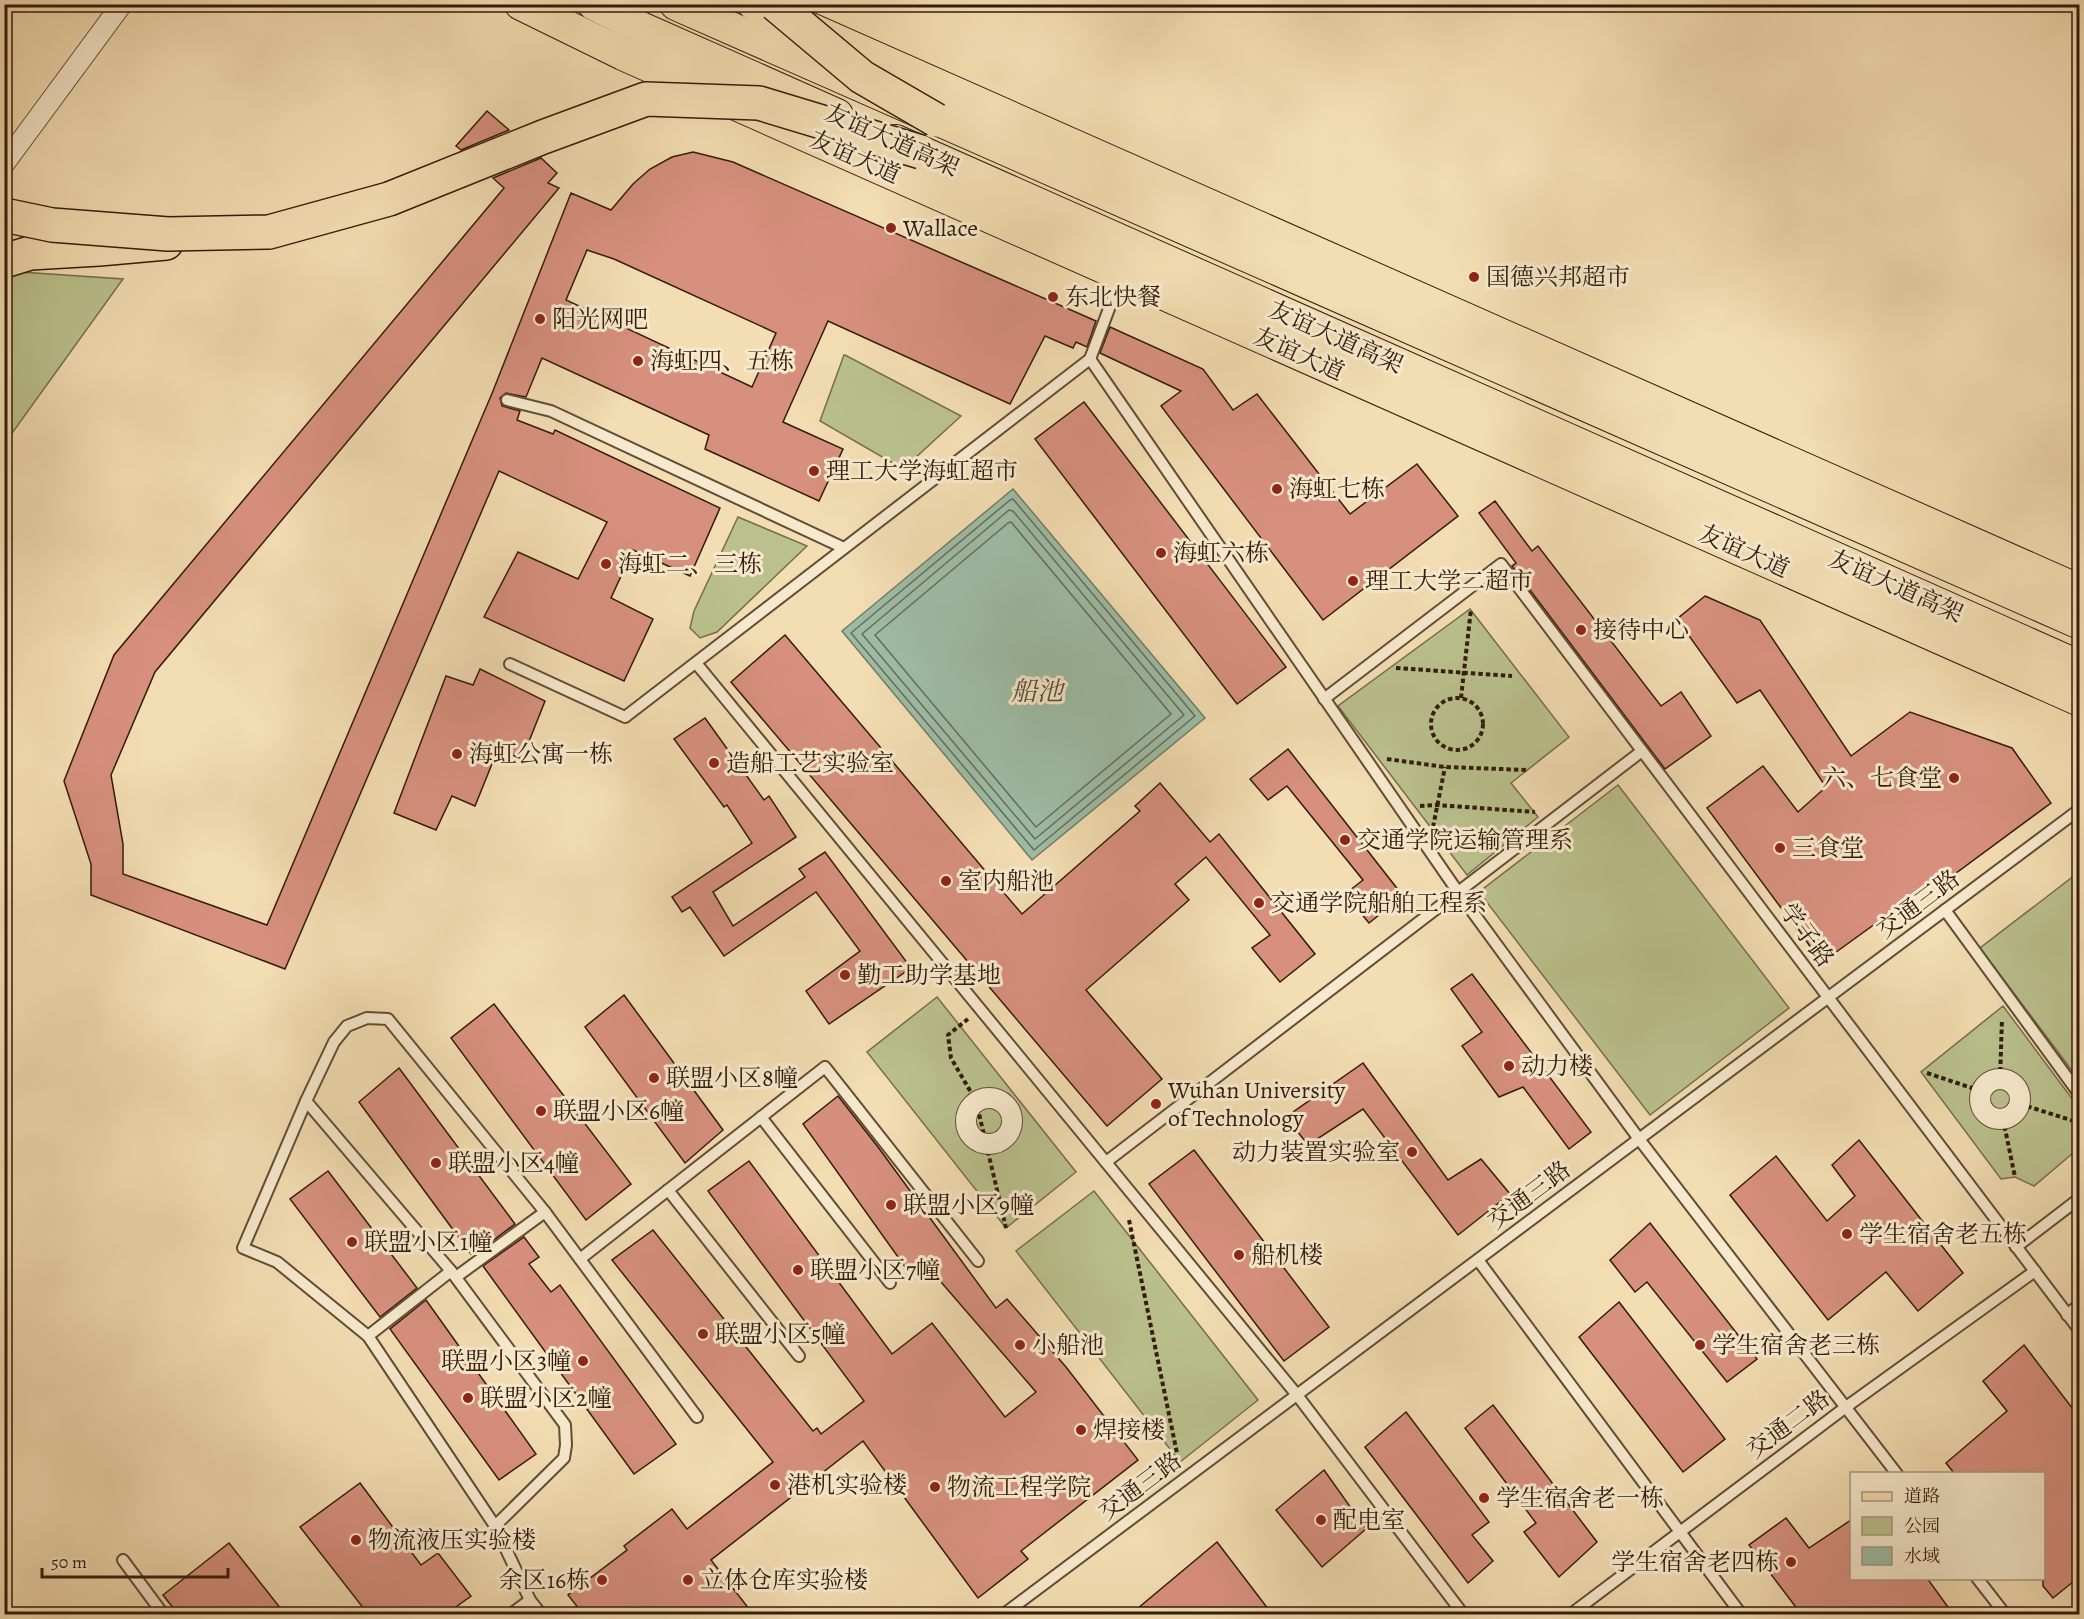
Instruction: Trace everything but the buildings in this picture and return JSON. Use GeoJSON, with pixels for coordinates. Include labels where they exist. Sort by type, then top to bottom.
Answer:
{"type":"FeatureCollection","features":[{"type":"Feature","properties":{"kind":"highway"},"geometry":{"type":"LineString","coordinates":[[775,4],[862,77],[936,120]]}},
{"type":"Feature","properties":{"kind":"highway"},"geometry":{"type":"LineString","coordinates":[[4,261],[30,253],[99,249],[269,232],[389,198],[646,99],[759,103],[921,152]]}},
{"type":"Feature","properties":{"kind":"highway"},"geometry":{"type":"LineString","coordinates":[[4,214],[52,225],[156,233],[269,232]]}},
{"type":"Feature","properties":{"kind":"main road","name":"友谊大道"},"geometry":{"type":"LineString","coordinates":[[521,4],[623,54],[2079,700]]}},
{"type":"Feature","properties":{"kind":"main road","name":"友谊大道高架"},"geometry":{"type":"LineString","coordinates":[[594,4],[640,28],[2079,667]]}},
{"type":"Feature","properties":{"kind":"main road","name":"友谊大道高架"},"geometry":{"type":"LineString","coordinates":[[676,4],[2079,623]]}},
{"type":"Feature","properties":{"kind":"main road"},"geometry":{"type":"LineString","coordinates":[[754,4],[2079,591]]}},
{"type":"Feature","properties":{"kind":"street"},"geometry":{"type":"LineString","coordinates":[[4,164],[122,4]]}},
{"type":"Feature","properties":{"kind":"street"},"geometry":{"type":"LineString","coordinates":[[2000,1078],[2006,1079],[2016,1087],[2020,1104],[2014,1114],[2003,1119],[1991,1118],[1983,1109],[1979,1097],[1988,1082],[2000,1078]]}},
{"type":"Feature","properties":{"kind":"street"},"geometry":{"type":"LineString","coordinates":[[989,1097],[1009,1107],[1012,1126],[1005,1139],[996,1144],[985,1144],[972,1137],[966,1124],[967,1113],[976,1101],[989,1097]]}},
{"type":"Feature","properties":{"kind":"lane"},"geometry":{"type":"LineString","coordinates":[[510,664],[625,717],[1090,359],[1122,275]]}},
{"type":"Feature","properties":{"kind":"lane"},"geometry":{"type":"LineString","coordinates":[[1090,359],[1458,892],[1639,1139],[1896,1472]]}},
{"type":"Feature","properties":{"kind":"lane"},"geometry":{"type":"LineString","coordinates":[[507,400],[551,411],[844,548]]}},
{"type":"Feature","properties":{"kind":"lane","name":"学子路"},"geometry":{"type":"LineString","coordinates":[[1473,585],[1501,564],[2079,1331]]}},
{"type":"Feature","properties":{"kind":"lane"},"geometry":{"type":"LineString","coordinates":[[1324,699],[1473,585]]}},
{"type":"Feature","properties":{"kind":"lane"},"geometry":{"type":"LineString","coordinates":[[696,663],[1297,1395],[1463,1614]]}},
{"type":"Feature","properties":{"kind":"lane"},"geometry":{"type":"LineString","coordinates":[[1106,1162],[1642,751]]}},
{"type":"Feature","properties":{"kind":"lane","name":"交通三路"},"geometry":{"type":"LineString","coordinates":[[1004,1614],[2079,809]]}},
{"type":"Feature","properties":{"kind":"lane"},"geometry":{"type":"LineString","coordinates":[[1945,910],[2079,1095]]}},
{"type":"Feature","properties":{"kind":"lane"},"geometry":{"type":"LineString","coordinates":[[541,1614],[530,1600],[495,1526],[368,1336],[277,1262],[243,1248],[306,1101],[334,1042],[347,1026],[367,1018],[388,1019],[545,1212],[697,1417]]}},
{"type":"Feature","properties":{"kind":"lane"},"geometry":{"type":"LineString","coordinates":[[580,1259],[825,1067],[978,1261]]}},
{"type":"Feature","properties":{"kind":"lane"},"geometry":{"type":"LineString","coordinates":[[306,1101],[453,1274],[566,1425],[564,1458],[495,1526]]}},
{"type":"Feature","properties":{"kind":"lane"},"geometry":{"type":"LineString","coordinates":[[761,1117],[890,1283]]}},
{"type":"Feature","properties":{"kind":"lane"},"geometry":{"type":"LineString","coordinates":[[668,1190],[799,1356]]}},
{"type":"Feature","properties":{"kind":"lane"},"geometry":{"type":"LineString","coordinates":[[2016,1247],[2079,1198]]}},
{"type":"Feature","properties":{"kind":"lane"},"geometry":{"type":"LineString","coordinates":[[368,1336],[453,1274],[545,1212]]}},
{"type":"Feature","properties":{"kind":"lane"},"geometry":{"type":"LineString","coordinates":[[1478,1260],[1741,1614]]}},
{"type":"Feature","properties":{"kind":"lane","name":"交通二路"},"geometry":{"type":"LineString","coordinates":[[1571,1614],[1846,1407],[2035,1272]]}},
{"type":"Feature","properties":{"kind":"lane"},"geometry":{"type":"LineString","coordinates":[[2067,1315],[2079,1304]]}},
{"type":"Feature","properties":{"kind":"lane"},"geometry":{"type":"LineString","coordinates":[[123,1560],[163,1614]]}},
{"type":"Feature","properties":{"kind":"lane"},"geometry":{"type":"LineString","coordinates":[[1979,1580],[2005,1614]]}},
{"type":"Feature","properties":{"kind":"lane"},"geometry":{"type":"LineString","coordinates":[[511,1614],[530,1600]]}},
{"type":"Feature","properties":{"kind":"path"},"geometry":{"type":"LineString","coordinates":[[1461,698],[1473,585]]}},
{"type":"Feature","properties":{"kind":"path"},"geometry":{"type":"LineString","coordinates":[[1396,668],[1512,676]]}},
{"type":"Feature","properties":{"kind":"path"},"geometry":{"type":"LineString","coordinates":[[1461,698],[1475,704],[1480,710],[1483,725],[1473,745],[1458,750],[1450,748],[1436,738],[1431,722],[1433,714],[1444,701],[1461,698]]}},
{"type":"Feature","properties":{"kind":"path"},"geometry":{"type":"LineString","coordinates":[[1362,756],[1445,767],[1528,770]]}},
{"type":"Feature","properties":{"kind":"path"},"geometry":{"type":"LineString","coordinates":[[1433,828],[1445,767]]}},
{"type":"Feature","properties":{"kind":"path"},"geometry":{"type":"LineString","coordinates":[[1398,807],[1437,805],[1560,814]]}},
{"type":"Feature","properties":{"kind":"path"},"geometry":{"type":"LineString","coordinates":[[980,1009],[948,1035],[951,1058],[976,1101],[1006,1228]]}},
{"type":"Feature","properties":{"kind":"path"},"geometry":{"type":"LineString","coordinates":[[2000,1078],[2002,1016]]}},
{"type":"Feature","properties":{"kind":"path"},"geometry":{"type":"LineString","coordinates":[[1927,1073],[1981,1091]]}},
{"type":"Feature","properties":{"kind":"path"},"geometry":{"type":"LineString","coordinates":[[2020,1104],[2079,1123]]}},
{"type":"Feature","properties":{"kind":"path"},"geometry":{"type":"LineString","coordinates":[[2003,1119],[2015,1177]]}},
{"type":"Feature","properties":{"kind":"path"},"geometry":{"type":"LineString","coordinates":[[1121,1180],[1183,1481]]}},
{"type":"Feature","properties":{"kind":"green space"},"geometry":{"type":"Polygon","coordinates":[[[5,271],[123,279],[5,443],[5,271]]]}},
{"type":"Feature","properties":{"kind":"green space"},"geometry":{"type":"Polygon","coordinates":[[[844,355],[961,416],[903,469],[820,421],[844,355]]]}},
{"type":"Feature","properties":{"kind":"green space"},"geometry":{"type":"Polygon","coordinates":[[[738,517],[807,546],[717,632],[700,638],[690,628],[694,611],[738,517]]]}},
{"type":"Feature","properties":{"kind":"green space"},"geometry":{"type":"Polygon","coordinates":[[[1470,609],[1569,737],[1511,783],[1538,817],[1467,875],[1338,706],[1470,609]]]}},
{"type":"Feature","properties":{"kind":"green space"},"geometry":{"type":"Polygon","coordinates":[[[1618,785],[1789,1008],[1650,1115],[1479,892],[1618,785]]]}},
{"type":"Feature","properties":{"kind":"green space"},"geometry":{"type":"Polygon","coordinates":[[[2079,872],[2079,1080],[1980,948],[2079,872]]]}},
{"type":"Feature","properties":{"kind":"green space"},"geometry":{"type":"Polygon","coordinates":[[[937,997],[1076,1172],[1006,1228],[867,1052],[937,997]]]}},
{"type":"Feature","properties":{"kind":"green space"},"geometry":{"type":"Polygon","coordinates":[[[2003,1006],[2079,1108],[2079,1148],[2034,1186],[2015,1177],[2001,1179],[1921,1072],[2003,1006]]]}},
{"type":"Feature","properties":{"kind":"green space"},"geometry":{"type":"Polygon","coordinates":[[[1094,1191],[1258,1400],[1180,1462],[1016,1251],[1094,1191]]]}},
{"type":"Feature","properties":{"kind":"water","name":"船池"},"geometry":{"type":"Polygon","coordinates":[[[1013,489],[1205,718],[1032,860],[842,631],[1013,489]]]}},
{"type":"Feature","properties":{"kind":"place","name":"Wallace"},"geometry":{"type":"Point","coordinates":[891,228]}},
{"type":"Feature","properties":{"kind":"place","name":"国德兴邦超市"},"geometry":{"type":"Point","coordinates":[1474,277]}},
{"type":"Feature","properties":{"kind":"place","name":"东北快餐"},"geometry":{"type":"Point","coordinates":[1053,297]}},
{"type":"Feature","properties":{"kind":"place","name":"阳光网吧"},"geometry":{"type":"Point","coordinates":[540,319]}},
{"type":"Feature","properties":{"kind":"place","name":"海虹四、五栋"},"geometry":{"type":"Point","coordinates":[638,361]}},
{"type":"Feature","properties":{"kind":"place","name":"理工大学海虹超市"},"geometry":{"type":"Point","coordinates":[814,471]}},
{"type":"Feature","properties":{"kind":"place","name":"海虹七栋"},"geometry":{"type":"Point","coordinates":[1277,489]}},
{"type":"Feature","properties":{"kind":"place","name":"海虹六栋"},"geometry":{"type":"Point","coordinates":[1161,553]}},
{"type":"Feature","properties":{"kind":"place","name":"海虹二、三栋"},"geometry":{"type":"Point","coordinates":[606,564]}},
{"type":"Feature","properties":{"kind":"place","name":"理工大学二超市"},"geometry":{"type":"Point","coordinates":[1353,581]}},
{"type":"Feature","properties":{"kind":"place","name":"接待中心"},"geometry":{"type":"Point","coordinates":[1581,630]}},
{"type":"Feature","properties":{"kind":"place","name":"海虹公寓一栋"},"geometry":{"type":"Point","coordinates":[457,754]}},
{"type":"Feature","properties":{"kind":"place","name":"造船工艺实验室"},"geometry":{"type":"Point","coordinates":[714,763]}},
{"type":"Feature","properties":{"kind":"place","name":"六、七食堂"},"geometry":{"type":"Point","coordinates":[1954,778]}},
{"type":"Feature","properties":{"kind":"place","name":"交通学院运输管理系"},"geometry":{"type":"Point","coordinates":[1345,840]}},
{"type":"Feature","properties":{"kind":"place","name":"三食堂"},"geometry":{"type":"Point","coordinates":[1780,848]}},
{"type":"Feature","properties":{"kind":"place","name":"室内船池"},"geometry":{"type":"Point","coordinates":[946,881]}},
{"type":"Feature","properties":{"kind":"place","name":"交通学院船舶工程系"},"geometry":{"type":"Point","coordinates":[1259,903]}},
{"type":"Feature","properties":{"kind":"place","name":"勤工助学基地"},"geometry":{"type":"Point","coordinates":[845,975]}},
{"type":"Feature","properties":{"kind":"place","name":"动力楼"},"geometry":{"type":"Point","coordinates":[1509,1066]}},
{"type":"Feature","properties":{"kind":"place","name":"联盟小区8幢"},"geometry":{"type":"Point","coordinates":[654,1078]}},
{"type":"Feature","properties":{"kind":"place","name":"Wuhan University of Technology"},"geometry":{"type":"Point","coordinates":[1156,1104]}},
{"type":"Feature","properties":{"kind":"place","name":"联盟小区6幢"},"geometry":{"type":"Point","coordinates":[541,1111]}},
{"type":"Feature","properties":{"kind":"place","name":"动力装置实验室"},"geometry":{"type":"Point","coordinates":[1412,1152]}},
{"type":"Feature","properties":{"kind":"place","name":"联盟小区4幢"},"geometry":{"type":"Point","coordinates":[436,1163]}},
{"type":"Feature","properties":{"kind":"place","name":"联盟小区9幢"},"geometry":{"type":"Point","coordinates":[891,1205]}},
{"type":"Feature","properties":{"kind":"place","name":"学生宿舍老五栋"},"geometry":{"type":"Point","coordinates":[1847,1234]}},
{"type":"Feature","properties":{"kind":"place","name":"联盟小区1幢"},"geometry":{"type":"Point","coordinates":[352,1242]}},
{"type":"Feature","properties":{"kind":"place","name":"船机楼"},"geometry":{"type":"Point","coordinates":[1239,1255]}},
{"type":"Feature","properties":{"kind":"place","name":"联盟小区7幢"},"geometry":{"type":"Point","coordinates":[798,1270]}},
{"type":"Feature","properties":{"kind":"place","name":"联盟小区5幢"},"geometry":{"type":"Point","coordinates":[703,1334]}},
{"type":"Feature","properties":{"kind":"place","name":"小船池"},"geometry":{"type":"Point","coordinates":[1020,1345]}},
{"type":"Feature","properties":{"kind":"place","name":"学生宿舍老三栋"},"geometry":{"type":"Point","coordinates":[1700,1345]}},
{"type":"Feature","properties":{"kind":"place","name":"联盟小区3幢"},"geometry":{"type":"Point","coordinates":[583,1361]}},
{"type":"Feature","properties":{"kind":"place","name":"联盟小区2幢"},"geometry":{"type":"Point","coordinates":[468,1398]}},
{"type":"Feature","properties":{"kind":"place","name":"焊接楼"},"geometry":{"type":"Point","coordinates":[1081,1430]}},
{"type":"Feature","properties":{"kind":"place","name":"港机实验楼"},"geometry":{"type":"Point","coordinates":[775,1485]}},
{"type":"Feature","properties":{"kind":"place","name":"物流工程学院"},"geometry":{"type":"Point","coordinates":[935,1487]}},
{"type":"Feature","properties":{"kind":"place","name":"学生宿舍老一栋"},"geometry":{"type":"Point","coordinates":[1484,1498]}},
{"type":"Feature","properties":{"kind":"place","name":"配电室"},"geometry":{"type":"Point","coordinates":[1321,1520]}},
{"type":"Feature","properties":{"kind":"place","name":"物流液压实验楼"},"geometry":{"type":"Point","coordinates":[356,1540]}},
{"type":"Feature","properties":{"kind":"place","name":"学生宿舍老四栋"},"geometry":{"type":"Point","coordinates":[1791,1562]}},
{"type":"Feature","properties":{"kind":"place","name":"余区16栋"},"geometry":{"type":"Point","coordinates":[602,1580]}},
{"type":"Feature","properties":{"kind":"place","name":"立体仓库实验楼"},"geometry":{"type":"Point","coordinates":[688,1580]}}]}
